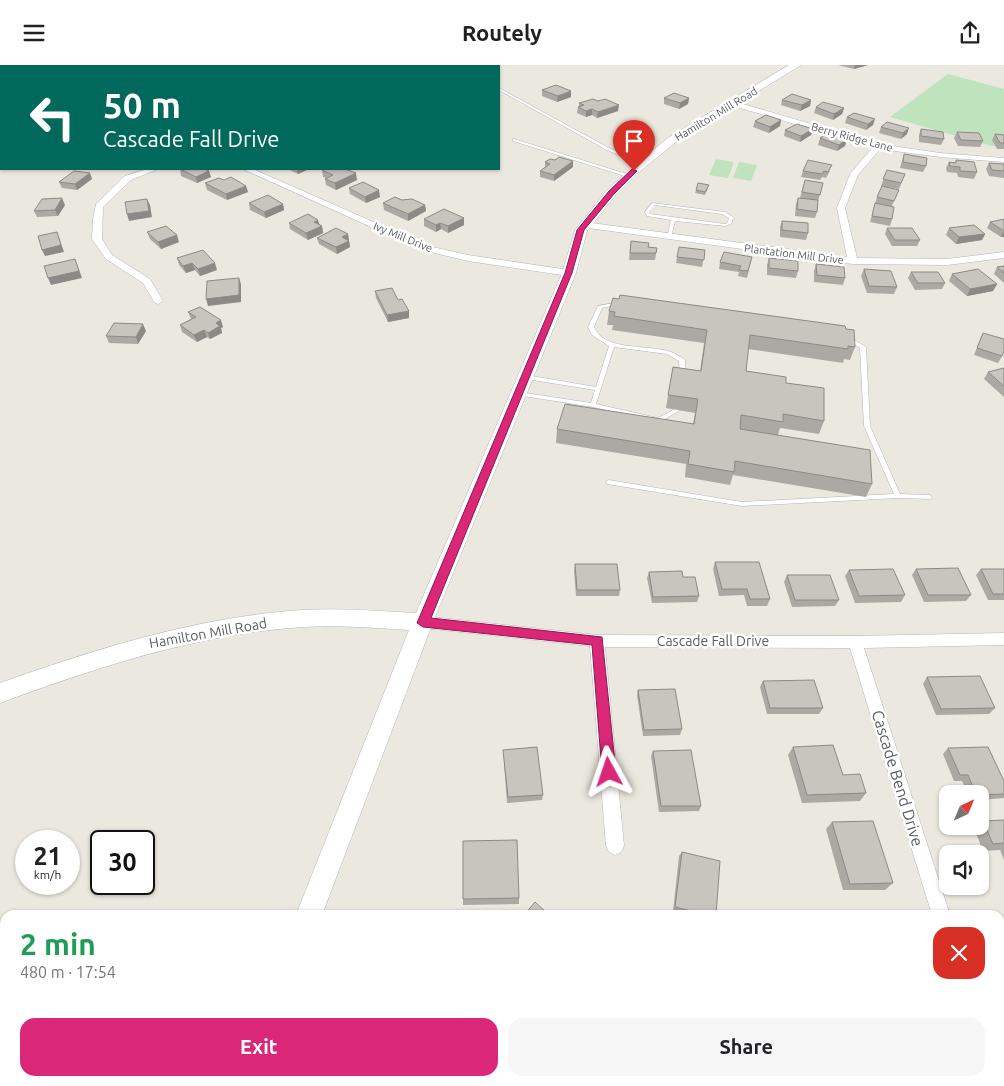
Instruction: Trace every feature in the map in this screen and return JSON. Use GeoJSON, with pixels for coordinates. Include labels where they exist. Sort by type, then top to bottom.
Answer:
{"type":"FeatureCollection","features":[{"type":"Feature","properties":{"kind":"main road","name":"Hamilton Mill Road"},"geometry":{"type":"LineString","coordinates":[[312,910],[423,623],[568,273],[581,230],[629,176],[672,140],[796,65]]}},
{"type":"Feature","properties":{"kind":"main road","name":"Hamilton Mill Road"},"geometry":{"type":"LineString","coordinates":[[0,693],[76,665],[142,645],[222,627],[288,619],[423,623]]}},
{"type":"Feature","properties":{"kind":"street","name":"Berry Ridge Lane"},"geometry":{"type":"LineString","coordinates":[[733,103],[878,146],[940,155],[1004,160]]}},
{"type":"Feature","properties":{"kind":"street"},"geometry":{"type":"LineString","coordinates":[[853,261],[841,208],[854,174],[878,146]]}},
{"type":"Feature","properties":{"kind":"street"},"geometry":{"type":"LineString","coordinates":[[151,170],[128,178],[99,205],[97,219],[98,239],[110,257],[147,281],[158,301]]}},
{"type":"Feature","properties":{"kind":"street","name":"Ivy Mill Drive"},"geometry":{"type":"LineString","coordinates":[[248,170],[425,248],[468,258],[568,273]]}},
{"type":"Feature","properties":{"kind":"street","name":"Plantation Mill Drive"},"geometry":{"type":"LineString","coordinates":[[584,225],[853,261],[915,264],[979,260],[1004,255]]}},
{"type":"Feature","properties":{"kind":"street","name":"Cascade Fall Drive"},"geometry":{"type":"LineString","coordinates":[[423,623],[597,641],[855,642],[1004,639]]}},
{"type":"Feature","properties":{"kind":"street"},"geometry":{"type":"LineString","coordinates":[[597,641],[615,846]]}},
{"type":"Feature","properties":{"kind":"street","name":"Cascade Bend Drive"},"geometry":{"type":"LineString","coordinates":[[855,642],[939,910]]}},
{"type":"Feature","properties":{"kind":"lane"},"geometry":{"type":"LineString","coordinates":[[500,90],[606,149],[642,164]]}},
{"type":"Feature","properties":{"kind":"lane"},"geometry":{"type":"LineString","coordinates":[[514,140],[629,176]]}},
{"type":"Feature","properties":{"kind":"lane"},"geometry":{"type":"LineString","coordinates":[[654,204],[723,213],[731,218],[730,223],[726,225],[673,219],[652,216],[647,212],[654,204]]}},
{"type":"Feature","properties":{"kind":"lane"},"geometry":{"type":"LineString","coordinates":[[669,237],[673,219]]}},
{"type":"Feature","properties":{"kind":"lane"},"geometry":{"type":"LineString","coordinates":[[626,304],[616,303],[600,307],[591,327],[594,334],[612,345],[668,353],[682,360],[683,383]]}},
{"type":"Feature","properties":{"kind":"lane"},"geometry":{"type":"LineString","coordinates":[[838,331],[863,347],[867,426],[898,496]]}},
{"type":"Feature","properties":{"kind":"lane"},"geometry":{"type":"LineString","coordinates":[[593,405],[612,345]]}},
{"type":"Feature","properties":{"kind":"lane"},"geometry":{"type":"LineString","coordinates":[[522,385],[597,389]]}},
{"type":"Feature","properties":{"kind":"lane"},"geometry":{"type":"LineString","coordinates":[[522,385],[593,405],[659,420],[677,410]]}},
{"type":"Feature","properties":{"kind":"lane"},"geometry":{"type":"LineString","coordinates":[[609,482],[742,504],[898,496],[929,497]]}},
{"type":"Feature","properties":{"kind":"green space"},"geometry":{"type":"Polygon","coordinates":[[[948,74],[1004,89],[1004,145],[991,146],[890,117],[948,74]]]}},
{"type":"Feature","properties":{"kind":"green space"},"geometry":{"type":"Polygon","coordinates":[[[716,159],[734,162],[728,178],[709,175],[716,159]]]}},
{"type":"Feature","properties":{"kind":"green space"},"geometry":{"type":"Polygon","coordinates":[[[739,162],[757,165],[751,181],[733,178],[739,162]]]}},
{"type":"Feature","properties":{"kind":"building"},"geometry":{"type":"Polygon","coordinates":[[[556,85],[571,91],[558,96],[542,90],[556,85]]]}},
{"type":"Feature","properties":{"kind":"building"},"geometry":{"type":"Polygon","coordinates":[[[674,93],[689,98],[680,103],[664,98],[674,93]]]}},
{"type":"Feature","properties":{"kind":"building"},"geometry":{"type":"Polygon","coordinates":[[[792,94],[811,100],[802,105],[782,100],[792,94]]]}},
{"type":"Feature","properties":{"kind":"building"},"geometry":{"type":"Polygon","coordinates":[[[593,99],[598,101],[605,99],[619,105],[598,112],[592,109],[586,111],[578,107],[584,105],[579,103],[593,99]]]}},
{"type":"Feature","properties":{"kind":"building"},"geometry":{"type":"Polygon","coordinates":[[[823,102],[844,108],[834,114],[816,107],[823,102]]]}},
{"type":"Feature","properties":{"kind":"building"},"geometry":{"type":"Polygon","coordinates":[[[854,113],[875,119],[868,124],[847,117],[854,113]]]}},
{"type":"Feature","properties":{"kind":"building"},"geometry":{"type":"Polygon","coordinates":[[[766,115],[781,120],[770,127],[755,121],[766,115]]]}},
{"type":"Feature","properties":{"kind":"building"},"geometry":{"type":"Polygon","coordinates":[[[887,122],[909,128],[903,133],[881,127],[887,122]]]}},
{"type":"Feature","properties":{"kind":"building"},"geometry":{"type":"Polygon","coordinates":[[[797,124],[813,129],[801,136],[785,130],[797,124]]]}},
{"type":"Feature","properties":{"kind":"building"},"geometry":{"type":"Polygon","coordinates":[[[921,129],[943,132],[944,139],[921,136],[921,129]]]}},
{"type":"Feature","properties":{"kind":"building"},"geometry":{"type":"Polygon","coordinates":[[[957,132],[979,133],[983,141],[961,140],[957,132]]]}},
{"type":"Feature","properties":{"kind":"building"},"geometry":{"type":"Polygon","coordinates":[[[828,133],[847,139],[839,145],[820,138],[828,133]]]}},
{"type":"Feature","properties":{"kind":"building"},"geometry":{"type":"Polygon","coordinates":[[[995,134],[1004,135],[1004,143],[1000,143],[995,134]]]}},
{"type":"Feature","properties":{"kind":"building"},"geometry":{"type":"Polygon","coordinates":[[[904,154],[927,158],[926,166],[903,162],[904,154]]]}},
{"type":"Feature","properties":{"kind":"building"},"geometry":{"type":"Polygon","coordinates":[[[559,157],[573,161],[554,175],[540,171],[550,164],[545,162],[559,157]]]}},
{"type":"Feature","properties":{"kind":"building"},"geometry":{"type":"Polygon","coordinates":[[[808,160],[832,165],[828,172],[824,171],[822,174],[803,171],[808,160]]]}},
{"type":"Feature","properties":{"kind":"building"},"geometry":{"type":"Polygon","coordinates":[[[956,160],[974,162],[977,172],[960,171],[960,167],[950,166],[949,162],[956,163],[956,160]]]}},
{"type":"Feature","properties":{"kind":"building"},"geometry":{"type":"Polygon","coordinates":[[[989,163],[1004,164],[1004,171],[992,170],[989,163]]]}},
{"type":"Feature","properties":{"kind":"building"},"geometry":{"type":"Polygon","coordinates":[[[182,170],[209,171],[196,177],[182,170]]]}},
{"type":"Feature","properties":{"kind":"building"},"geometry":{"type":"Polygon","coordinates":[[[322,170],[348,170],[356,173],[335,183],[325,179],[333,175],[322,170]]]}},
{"type":"Feature","properties":{"kind":"building"},"geometry":{"type":"Polygon","coordinates":[[[887,170],[905,174],[901,183],[883,179],[887,170]]]}},
{"type":"Feature","properties":{"kind":"building"},"geometry":{"type":"Polygon","coordinates":[[[74,171],[90,173],[75,184],[59,182],[74,171]]]}},
{"type":"Feature","properties":{"kind":"building"},"geometry":{"type":"Polygon","coordinates":[[[231,177],[246,186],[226,194],[205,183],[219,178],[224,180],[231,177]]]}},
{"type":"Feature","properties":{"kind":"building"},"geometry":{"type":"Polygon","coordinates":[[[805,180],[823,183],[820,195],[802,192],[805,180]]]}},
{"type":"Feature","properties":{"kind":"building"},"geometry":{"type":"Polygon","coordinates":[[[363,182],[379,190],[365,197],[349,188],[363,182]]]}},
{"type":"Feature","properties":{"kind":"building"},"geometry":{"type":"Polygon","coordinates":[[[698,183],[709,185],[705,192],[696,190],[698,183]]]}},
{"type":"Feature","properties":{"kind":"building"},"geometry":{"type":"Polygon","coordinates":[[[882,186],[899,190],[894,201],[877,197],[882,186]]]}},
{"type":"Feature","properties":{"kind":"building"},"geometry":{"type":"Polygon","coordinates":[[[268,195],[283,204],[264,212],[249,203],[268,195]]]}},
{"type":"Feature","properties":{"kind":"building"},"geometry":{"type":"Polygon","coordinates":[[[395,197],[402,200],[412,199],[425,205],[408,214],[383,203],[395,197]]]}},
{"type":"Feature","properties":{"kind":"building"},"geometry":{"type":"Polygon","coordinates":[[[62,198],[55,210],[34,211],[42,199],[62,198]]]}},
{"type":"Feature","properties":{"kind":"building"},"geometry":{"type":"Polygon","coordinates":[[[798,198],[818,200],[817,212],[797,209],[798,198]]]}},
{"type":"Feature","properties":{"kind":"building"},"geometry":{"type":"Polygon","coordinates":[[[147,199],[149,211],[127,214],[125,202],[147,199]]]}},
{"type":"Feature","properties":{"kind":"building"},"geometry":{"type":"Polygon","coordinates":[[[875,203],[894,207],[892,219],[872,216],[875,203]]]}},
{"type":"Feature","properties":{"kind":"building"},"geometry":{"type":"Polygon","coordinates":[[[444,209],[464,218],[448,226],[440,223],[436,225],[424,219],[444,209]]]}},
{"type":"Feature","properties":{"kind":"building"},"geometry":{"type":"Polygon","coordinates":[[[308,214],[318,220],[314,222],[322,226],[306,233],[289,223],[308,214]]]}},
{"type":"Feature","properties":{"kind":"building"},"geometry":{"type":"Polygon","coordinates":[[[1004,219],[1004,231],[990,222],[1004,219]]]}},
{"type":"Feature","properties":{"kind":"building"},"geometry":{"type":"Polygon","coordinates":[[[782,221],[808,223],[808,233],[782,230],[782,221]]]}},
{"type":"Feature","properties":{"kind":"building"},"geometry":{"type":"Polygon","coordinates":[[[974,225],[985,234],[959,237],[949,228],[974,225]]]}},
{"type":"Feature","properties":{"kind":"building"},"geometry":{"type":"Polygon","coordinates":[[[166,226],[177,235],[158,242],[147,232],[166,226]]]}},
{"type":"Feature","properties":{"kind":"building"},"geometry":{"type":"Polygon","coordinates":[[[336,228],[348,234],[342,237],[349,241],[336,247],[317,238],[336,228]]]}},
{"type":"Feature","properties":{"kind":"building"},"geometry":{"type":"Polygon","coordinates":[[[887,228],[912,228],[920,240],[895,240],[887,228]]]}},
{"type":"Feature","properties":{"kind":"building"},"geometry":{"type":"Polygon","coordinates":[[[57,232],[61,245],[42,250],[38,236],[57,232]]]}},
{"type":"Feature","properties":{"kind":"building"},"geometry":{"type":"Polygon","coordinates":[[[631,241],[649,243],[648,247],[657,248],[656,253],[630,253],[631,241]]]}},
{"type":"Feature","properties":{"kind":"building"},"geometry":{"type":"Polygon","coordinates":[[[679,247],[705,250],[704,260],[677,257],[679,247]]]}},
{"type":"Feature","properties":{"kind":"building"},"geometry":{"type":"Polygon","coordinates":[[[203,250],[215,263],[198,269],[192,263],[183,266],[177,258],[203,250]]]}},
{"type":"Feature","properties":{"kind":"building"},"geometry":{"type":"Polygon","coordinates":[[[724,252],[752,257],[748,271],[739,270],[741,266],[720,262],[724,252]]]}},
{"type":"Feature","properties":{"kind":"building"},"geometry":{"type":"Polygon","coordinates":[[[769,258],[798,261],[798,271],[769,268],[769,258]]]}},
{"type":"Feature","properties":{"kind":"building"},"geometry":{"type":"Polygon","coordinates":[[[75,259],[79,271],[48,278],[44,266],[75,259]]]}},
{"type":"Feature","properties":{"kind":"building"},"geometry":{"type":"Polygon","coordinates":[[[816,264],[844,267],[845,278],[817,275],[816,264]]]}},
{"type":"Feature","properties":{"kind":"building"},"geometry":{"type":"Polygon","coordinates":[[[1004,266],[1004,273],[997,267],[1004,266]]]}},
{"type":"Feature","properties":{"kind":"building"},"geometry":{"type":"Polygon","coordinates":[[[864,269],[891,271],[897,287],[869,286],[864,269]]]}},
{"type":"Feature","properties":{"kind":"building"},"geometry":{"type":"Polygon","coordinates":[[[978,269],[997,284],[970,289],[952,274],[978,269]]]}},
{"type":"Feature","properties":{"kind":"building"},"geometry":{"type":"Polygon","coordinates":[[[911,272],[938,272],[945,283],[918,283],[911,272]]]}},
{"type":"Feature","properties":{"kind":"building"},"geometry":{"type":"Polygon","coordinates":[[[239,278],[239,295],[206,299],[207,281],[239,278]]]}},
{"type":"Feature","properties":{"kind":"building"},"geometry":{"type":"Polygon","coordinates":[[[392,288],[398,300],[402,299],[409,311],[387,315],[375,291],[392,288]]]}},
{"type":"Feature","properties":{"kind":"building"},"geometry":{"type":"Polygon","coordinates":[[[620,295],[845,326],[846,329],[854,330],[855,347],[848,346],[848,349],[750,335],[746,371],[786,377],[786,383],[824,388],[824,421],[783,414],[783,422],[741,415],[740,429],[870,450],[872,484],[735,461],[734,472],[688,464],[690,451],[557,429],[565,404],[694,424],[698,399],[668,395],[673,367],[701,371],[707,330],[614,316],[615,312],[609,311],[613,298],[619,299],[620,295]]]}},
{"type":"Feature","properties":{"kind":"building"},"geometry":{"type":"Polygon","coordinates":[[[200,307],[221,320],[216,323],[220,326],[208,333],[204,330],[194,335],[180,325],[196,317],[188,312],[200,307]]]}},
{"type":"Feature","properties":{"kind":"building"},"geometry":{"type":"Polygon","coordinates":[[[114,323],[143,324],[136,337],[106,336],[114,323]]]}},
{"type":"Feature","properties":{"kind":"building"},"geometry":{"type":"Polygon","coordinates":[[[983,333],[1004,339],[1002,356],[977,348],[983,333]]]}},
{"type":"Feature","properties":{"kind":"building"},"geometry":{"type":"Polygon","coordinates":[[[1004,368],[1004,386],[988,372],[1004,368]]]}},
{"type":"Feature","properties":{"kind":"building"},"geometry":{"type":"Polygon","coordinates":[[[715,562],[759,562],[770,599],[750,599],[747,589],[722,589],[715,562]]]}},
{"type":"Feature","properties":{"kind":"building"},"geometry":{"type":"Polygon","coordinates":[[[575,564],[617,564],[620,590],[577,590],[575,564]]]}},
{"type":"Feature","properties":{"kind":"building"},"geometry":{"type":"Polygon","coordinates":[[[958,568],[971,595],[928,595],[916,569],[958,568]]]}},
{"type":"Feature","properties":{"kind":"building"},"geometry":{"type":"Polygon","coordinates":[[[893,569],[905,595],[859,596],[849,570],[893,569]]]}},
{"type":"Feature","properties":{"kind":"building"},"geometry":{"type":"Polygon","coordinates":[[[981,569],[1004,569],[1004,594],[993,594],[981,569]]]}},
{"type":"Feature","properties":{"kind":"building"},"geometry":{"type":"Polygon","coordinates":[[[682,571],[683,577],[695,577],[699,596],[653,597],[649,572],[682,571]]]}},
{"type":"Feature","properties":{"kind":"building"},"geometry":{"type":"Polygon","coordinates":[[[787,575],[830,575],[839,600],[795,600],[787,575]]]}},
{"type":"Feature","properties":{"kind":"building"},"geometry":{"type":"Polygon","coordinates":[[[980,676],[995,708],[941,709],[927,677],[980,676]]]}},
{"type":"Feature","properties":{"kind":"building"},"geometry":{"type":"Polygon","coordinates":[[[814,680],[823,708],[770,708],[763,681],[814,680]]]}},
{"type":"Feature","properties":{"kind":"building"},"geometry":{"type":"Polygon","coordinates":[[[675,689],[682,729],[644,730],[638,690],[675,689]]]}},
{"type":"Feature","properties":{"kind":"building"},"geometry":{"type":"Polygon","coordinates":[[[833,745],[843,775],[860,774],[866,793],[807,795],[793,747],[833,745]]]}},
{"type":"Feature","properties":{"kind":"building"},"geometry":{"type":"Polygon","coordinates":[[[537,747],[543,795],[508,797],[503,750],[537,747]]]}},
{"type":"Feature","properties":{"kind":"building"},"geometry":{"type":"Polygon","coordinates":[[[988,747],[1004,781],[1004,794],[989,795],[989,785],[972,785],[968,775],[960,775],[948,748],[988,747]]]}},
{"type":"Feature","properties":{"kind":"building"},"geometry":{"type":"Polygon","coordinates":[[[691,750],[701,806],[661,806],[653,751],[691,750]]]}},
{"type":"Feature","properties":{"kind":"building"},"geometry":{"type":"Polygon","coordinates":[[[1004,820],[1004,843],[993,844],[989,835],[989,821],[1004,820]]]}},
{"type":"Feature","properties":{"kind":"building"},"geometry":{"type":"Polygon","coordinates":[[[873,821],[893,883],[850,884],[832,822],[873,821]]]}},
{"type":"Feature","properties":{"kind":"building"},"geometry":{"type":"Polygon","coordinates":[[[517,840],[519,898],[463,899],[463,841],[517,840]]]}},
{"type":"Feature","properties":{"kind":"building"},"geometry":{"type":"Polygon","coordinates":[[[682,852],[720,861],[716,910],[687,910],[675,907],[682,852]]]}},
{"type":"Feature","properties":{"kind":"building"},"geometry":{"type":"Polygon","coordinates":[[[535,902],[544,910],[528,910],[535,902]]]}},
{"type":"Feature","properties":{"kind":"route"},"geometry":{"type":"LineString","coordinates":[[609,772],[597,641],[423,623],[568,273],[581,230],[611,193],[634,171]]}}]}
